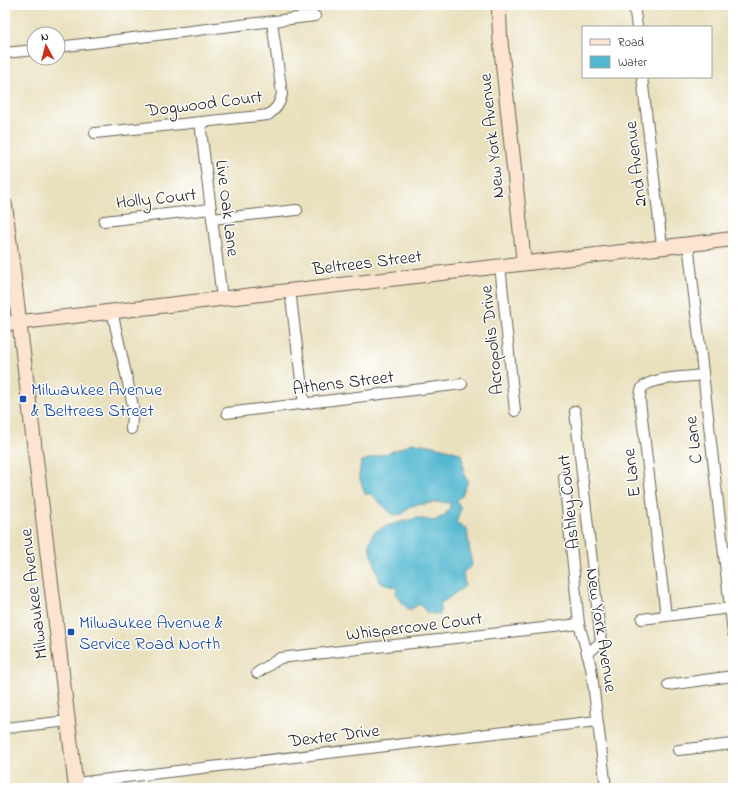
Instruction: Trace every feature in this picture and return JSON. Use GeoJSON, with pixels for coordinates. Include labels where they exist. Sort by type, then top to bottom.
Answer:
{"type":"FeatureCollection","features":[{"type":"Feature","properties":{"kind":"street","name":"New York Avenue"},"geometry":{"type":"LineString","coordinates":[[501,5],[499,12],[500,36],[524,263]]}},
{"type":"Feature","properties":{"kind":"street"},"geometry":{"type":"LineString","coordinates":[[634,5],[637,26]]}},
{"type":"Feature","properties":{"kind":"street"},"geometry":{"type":"LineString","coordinates":[[66,46],[315,16]]}},
{"type":"Feature","properties":{"kind":"street","name":"Dogwood Court"},"geometry":{"type":"LineString","coordinates":[[95,133],[268,115],[280,103],[282,94],[272,22]]}},
{"type":"Feature","properties":{"kind":"street"},"geometry":{"type":"LineString","coordinates":[[5,53],[26,51]]}},
{"type":"Feature","properties":{"kind":"street","name":"2nd Avenue"},"geometry":{"type":"LineString","coordinates":[[642,78],[662,246]]}},
{"type":"Feature","properties":{"kind":"street","name":"Live Oak Lane"},"geometry":{"type":"LineString","coordinates":[[200,122],[222,298]]}},
{"type":"Feature","properties":{"kind":"street","name":"Holly Court"},"geometry":{"type":"LineString","coordinates":[[104,221],[297,210]]}},
{"type":"Feature","properties":{"kind":"street","name":"Milwaukee Avenue"},"geometry":{"type":"LineString","coordinates":[[6,214],[76,786]]}},
{"type":"Feature","properties":{"kind":"street","name":"Beltrees Street"},"geometry":{"type":"LineString","coordinates":[[5,324],[733,238]]}},
{"type":"Feature","properties":{"kind":"street","name":"C Lane"},"geometry":{"type":"LineString","coordinates":[[688,243],[733,633]]}},
{"type":"Feature","properties":{"kind":"street","name":"Acropolis Drive"},"geometry":{"type":"LineString","coordinates":[[500,266],[515,411]]}},
{"type":"Feature","properties":{"kind":"street"},"geometry":{"type":"LineString","coordinates":[[290,290],[304,404]]}},
{"type":"Feature","properties":{"kind":"street"},"geometry":{"type":"LineString","coordinates":[[112,311],[134,406],[132,429]]}},
{"type":"Feature","properties":{"kind":"street","name":"E Lane"},"geometry":{"type":"LineString","coordinates":[[666,616],[640,401],[642,389],[648,383],[703,375]]}},
{"type":"Feature","properties":{"kind":"street","name":"Athens Street"},"geometry":{"type":"LineString","coordinates":[[227,413],[462,384]]}},
{"type":"Feature","properties":{"kind":"street","name":"Ashley Court"},"geometry":{"type":"LineString","coordinates":[[575,411],[601,642],[587,654]]}},
{"type":"Feature","properties":{"kind":"street","name":"New York Avenue"},"geometry":{"type":"LineString","coordinates":[[564,477],[579,624],[591,668],[606,788]]}},
{"type":"Feature","properties":{"kind":"street"},"geometry":{"type":"LineString","coordinates":[[642,619],[730,608]]}},
{"type":"Feature","properties":{"kind":"street","name":"Whispercove Court"},"geometry":{"type":"LineString","coordinates":[[257,673],[280,658],[579,624]]}},
{"type":"Feature","properties":{"kind":"street"},"geometry":{"type":"LineString","coordinates":[[668,684],[733,676]]}},
{"type":"Feature","properties":{"kind":"street"},"geometry":{"type":"LineString","coordinates":[[5,728],[68,721]]}},
{"type":"Feature","properties":{"kind":"street","name":"Dexter Drive"},"geometry":{"type":"LineString","coordinates":[[76,786],[597,721]]}},
{"type":"Feature","properties":{"kind":"street"},"geometry":{"type":"LineString","coordinates":[[678,750],[733,744]]}},
{"type":"Feature","properties":{"kind":"water"},"geometry":{"type":"Polygon","coordinates":[[[411,443],[424,444],[462,454],[464,476],[468,481],[462,496],[456,500],[461,508],[456,523],[467,530],[472,566],[463,572],[465,586],[440,604],[440,615],[427,613],[420,604],[409,610],[396,595],[397,588],[380,582],[369,545],[373,533],[386,526],[417,518],[434,521],[445,515],[450,507],[450,503],[438,502],[410,506],[403,514],[393,515],[371,494],[365,494],[359,476],[361,462],[399,449],[411,443]]]}},
{"type":"Feature","properties":{"kind":"place","name":"Milwaukee Avenue & Beltrees Street"},"geometry":{"type":"Point","coordinates":[23,399]}},
{"type":"Feature","properties":{"kind":"place","name":"Milwaukee Avenue & Service Road North"},"geometry":{"type":"Point","coordinates":[71,632]}}]}
